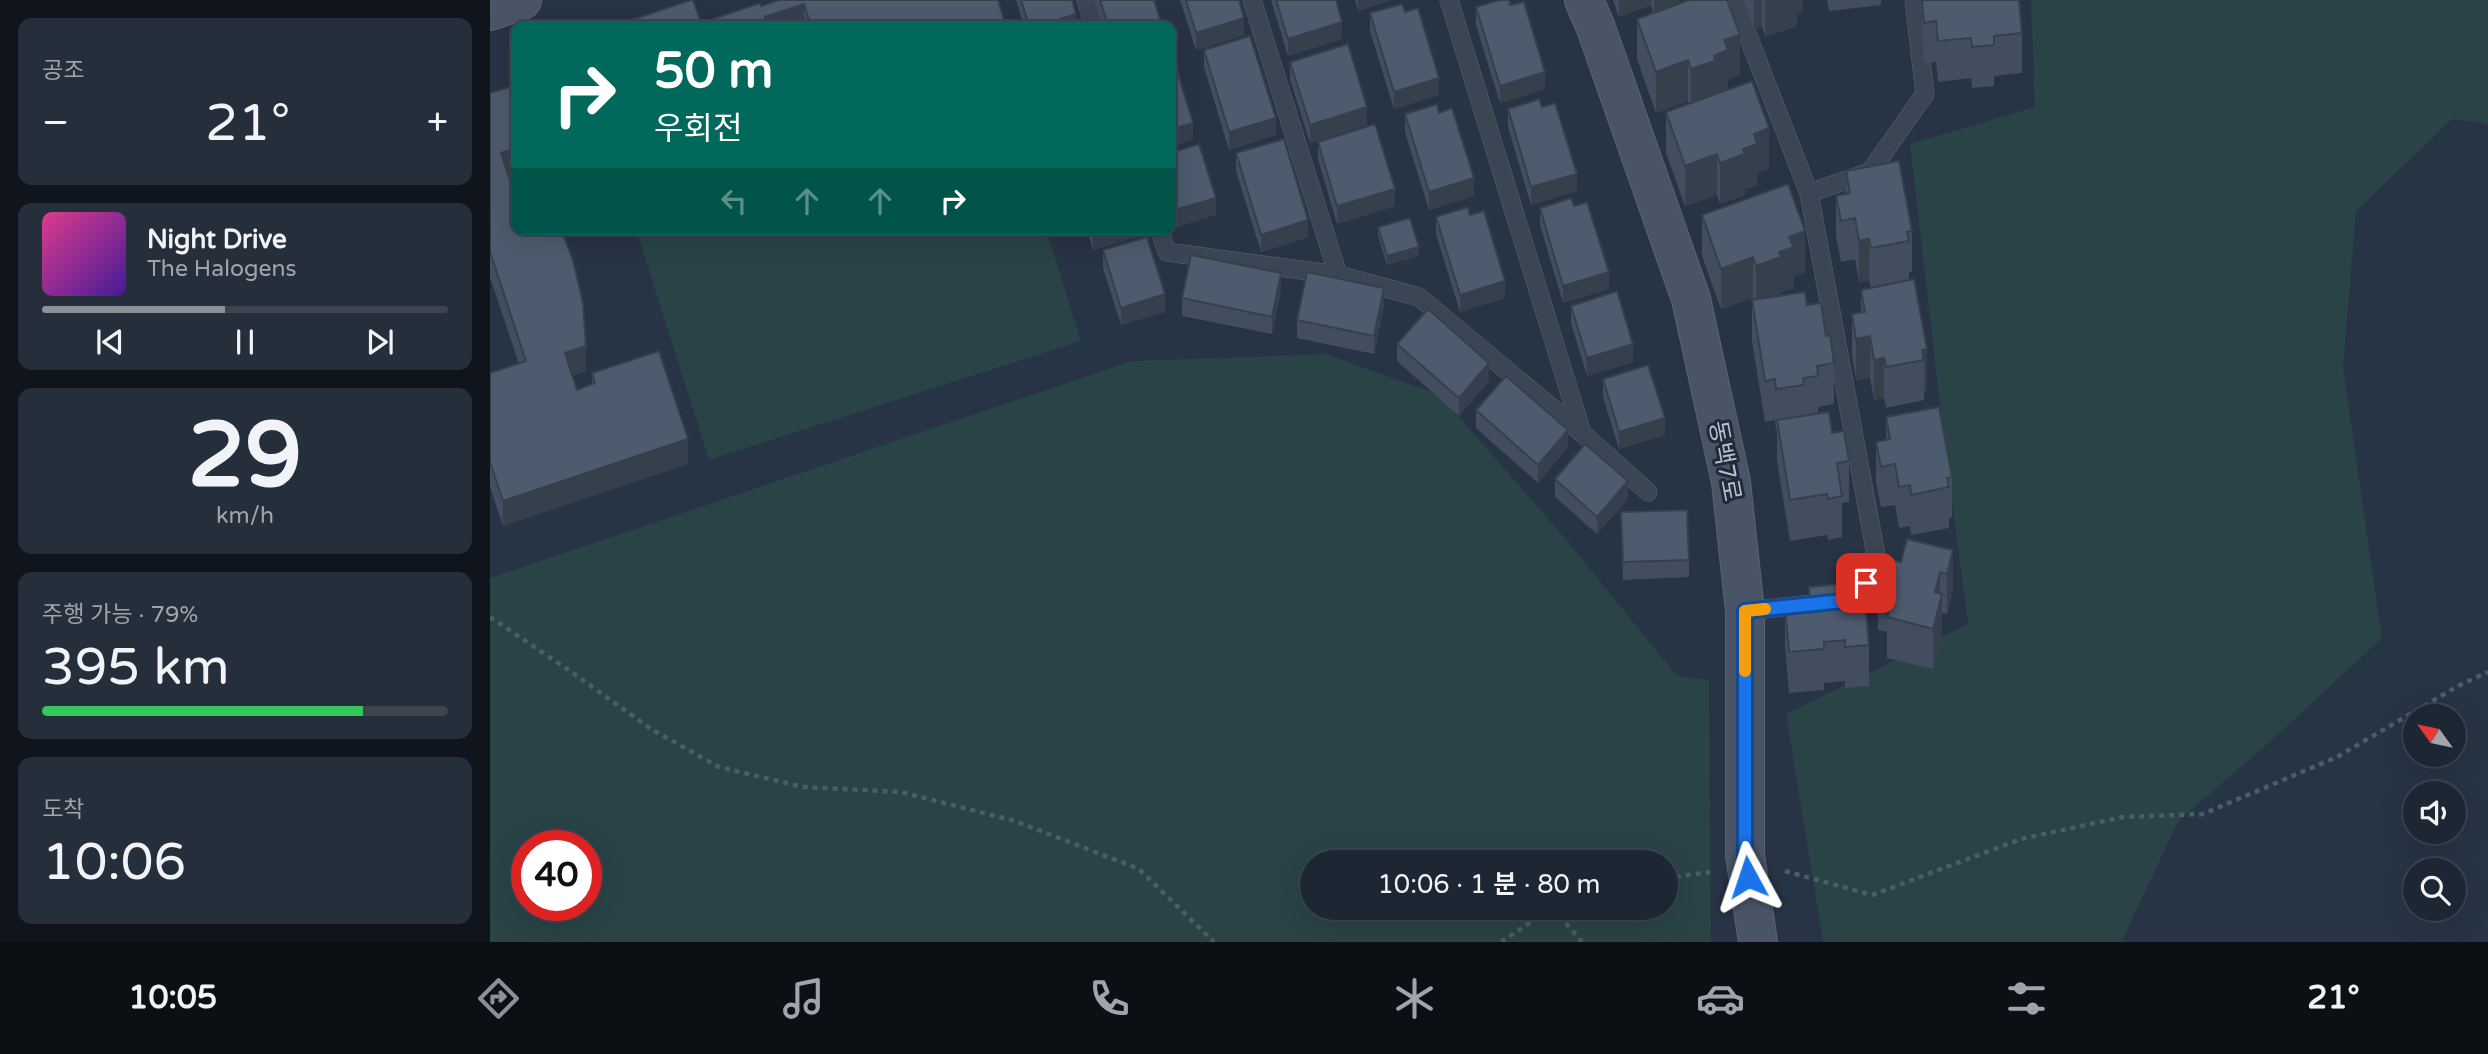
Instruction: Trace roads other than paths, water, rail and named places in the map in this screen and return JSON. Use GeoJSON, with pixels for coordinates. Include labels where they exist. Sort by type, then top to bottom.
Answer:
{"type":"FeatureCollection","features":[{"type":"Feature","properties":{"kind":"street"},"geometry":{"type":"LineString","coordinates":[[490,11],[523,0]]}},
{"type":"Feature","properties":{"kind":"street","name":"동백7로"},"geometry":{"type":"LineString","coordinates":[[1584,0],[1691,299],[1731,482],[1745,611],[1745,855],[1758,942]]}},
{"type":"Feature","properties":{"kind":"lane"},"geometry":{"type":"LineString","coordinates":[[1086,0],[1092,21]]}},
{"type":"Feature","properties":{"kind":"lane"},"geometry":{"type":"LineString","coordinates":[[1252,0],[1338,275]]}},
{"type":"Feature","properties":{"kind":"lane"},"geometry":{"type":"LineString","coordinates":[[1449,0],[1582,433]]}},
{"type":"Feature","properties":{"kind":"lane"},"geometry":{"type":"LineString","coordinates":[[1734,0],[1809,193],[1878,566],[1853,600],[1745,611]]}},
{"type":"Feature","properties":{"kind":"lane"},"geometry":{"type":"LineString","coordinates":[[1809,193],[1871,172],[1925,94],[1914,0]]}},
{"type":"Feature","properties":{"kind":"lane"},"geometry":{"type":"LineString","coordinates":[[1161,235],[1167,252],[1338,275],[1419,297],[1582,433],[1648,492]]}}]}
